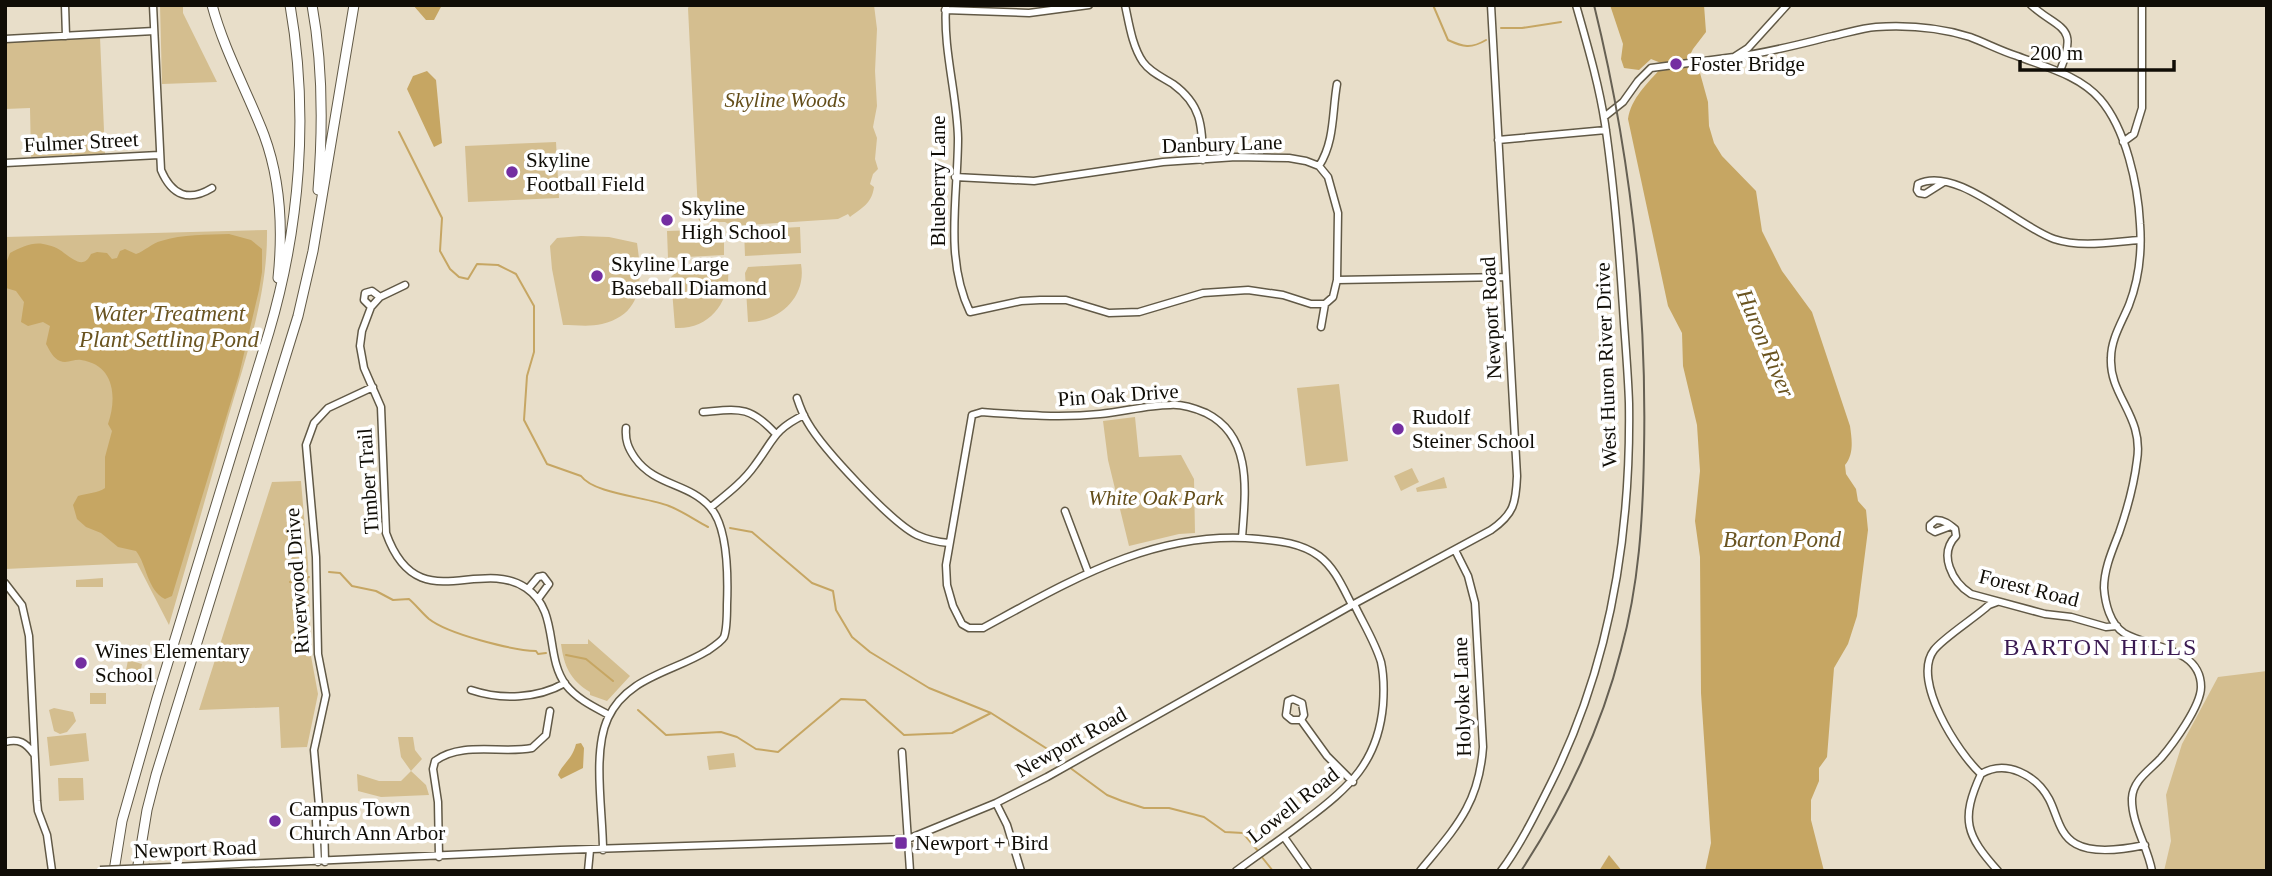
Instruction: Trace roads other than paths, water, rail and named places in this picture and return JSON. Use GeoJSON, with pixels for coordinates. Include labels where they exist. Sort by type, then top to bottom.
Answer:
{"type":"FeatureCollection","features":[{"type":"Feature","properties":{"kind":"highway"},"geometry":{"type":"LineString","coordinates":[[212,5],[226,48],[265,138],[274,173],[281,222],[281,246],[278,285],[269,332]]}},
{"type":"Feature","properties":{"kind":"highway"},"geometry":{"type":"LineString","coordinates":[[114,871],[125,811],[156,698],[280,296],[290,248],[300,151],[299,86],[290,5]]}},
{"type":"Feature","properties":{"kind":"highway"},"geometry":{"type":"LineString","coordinates":[[312,5],[320,79],[321,127],[313,251]]}},
{"type":"Feature","properties":{"kind":"highway"},"geometry":{"type":"LineString","coordinates":[[137,871],[156,775],[298,316],[313,251],[354,5]]}},
{"type":"Feature","properties":{"kind":"street"},"geometry":{"type":"LineString","coordinates":[[65,5],[66,36]]}},
{"type":"Feature","properties":{"kind":"street"},"geometry":{"type":"LineString","coordinates":[[153,5],[161,170],[167,183],[182,194],[200,195],[212,188]]}},
{"type":"Feature","properties":{"kind":"street"},"geometry":{"type":"LineString","coordinates":[[946,7],[1029,13],[1089,5]]}},
{"type":"Feature","properties":{"kind":"street"},"geometry":{"type":"LineString","coordinates":[[1125,5],[1137,50],[1143,62],[1155,74],[1185,94],[1195,106],[1200,121],[1203,160]]}},
{"type":"Feature","properties":{"kind":"street","name":"Newport Road"},"geometry":{"type":"LineString","coordinates":[[93,871],[292,867],[322,862],[908,839],[996,803],[1068,765],[1501,523],[1508,517],[1515,502],[1517,476],[1491,5]]}},
{"type":"Feature","properties":{"kind":"street","name":"West Huron River Drive"},"geometry":{"type":"LineString","coordinates":[[1502,871],[1531,824],[1578,727],[1590,693],[1605,637],[1621,551],[1628,473],[1629,393],[1620,261],[1606,130],[1576,5]]}},
{"type":"Feature","properties":{"kind":"street"},"geometry":{"type":"LineString","coordinates":[[1734,57],[1748,48],[1787,5]]}},
{"type":"Feature","properties":{"kind":"street"},"geometry":{"type":"LineString","coordinates":[[2031,5],[2057,22],[2067,36],[2068,47],[2060,71]]}},
{"type":"Feature","properties":{"kind":"street"},"geometry":{"type":"LineString","coordinates":[[2123,142],[2134,134],[2142,108],[2142,5]]}},
{"type":"Feature","properties":{"kind":"street","name":"Blueberry Lane"},"geometry":{"type":"LineString","coordinates":[[946,7],[958,137],[955,251],[964,300],[970,312],[1021,301],[1040,300],[1073,302],[1109,313],[1139,312],[1203,293],[1248,290],[1283,295],[1311,304],[1325,304]]}},
{"type":"Feature","properties":{"kind":"street"},"geometry":{"type":"LineString","coordinates":[[1604,117],[1623,102],[1645,72],[1658,65],[1777,51],[1872,27],[1934,30],[1969,37],[2060,71],[2100,99],[2123,142],[2134,183],[2140,240],[2136,280],[2110,360],[2114,379],[2134,423],[2139,443],[2128,507],[2109,557],[2104,584],[2107,606],[2117,626]]}},
{"type":"Feature","properties":{"kind":"street"},"geometry":{"type":"LineString","coordinates":[[5,39],[154,31]]}},
{"type":"Feature","properties":{"kind":"street"},"geometry":{"type":"LineString","coordinates":[[1321,327],[1325,304],[1333,297],[1337,280],[1338,213],[1328,177],[1319,166],[1331,137],[1337,83]]}},
{"type":"Feature","properties":{"kind":"street"},"geometry":{"type":"LineString","coordinates":[[1498,140],[1606,130]]}},
{"type":"Feature","properties":{"kind":"street","name":"Fulmer Street"},"geometry":{"type":"LineString","coordinates":[[5,163],[159,155]]}},
{"type":"Feature","properties":{"kind":"street","name":"Danbury Lane"},"geometry":{"type":"LineString","coordinates":[[956,177],[1034,181],[1070,178],[1130,166],[1237,157],[1289,158],[1306,160],[1319,166]]}},
{"type":"Feature","properties":{"kind":"street"},"geometry":{"type":"LineString","coordinates":[[1944,181],[1959,185],[2033,230],[2056,239],[2085,243],[2140,240]]}},
{"type":"Feature","properties":{"kind":"street"},"geometry":{"type":"LineString","coordinates":[[1337,280],[1506,277]]}},
{"type":"Feature","properties":{"kind":"street","name":"Timber Trail"},"geometry":{"type":"LineString","coordinates":[[405,285],[380,297],[371,307],[362,331],[360,346],[364,368],[381,407],[386,534],[391,548],[400,563],[415,574],[434,581],[503,579],[528,589],[538,598],[548,618],[558,666],[565,683]]}},
{"type":"Feature","properties":{"kind":"street","name":"Timber Trail"},"geometry":{"type":"LineString","coordinates":[[371,307],[364,300],[365,293],[372,291],[380,297]]}},
{"type":"Feature","properties":{"kind":"street","name":"Riverwood Drive"},"geometry":{"type":"LineString","coordinates":[[322,862],[316,821],[319,806],[314,750],[326,695],[318,654],[316,557],[306,445],[314,423],[328,408],[373,387]]}},
{"type":"Feature","properties":{"kind":"street"},"geometry":{"type":"LineString","coordinates":[[797,398],[819,440],[896,520],[916,534],[949,543]]}},
{"type":"Feature","properties":{"kind":"street","name":"Pin Oak Drive"},"geometry":{"type":"LineString","coordinates":[[949,543],[972,415],[977,413],[1065,418],[1167,405],[1183,405],[1214,417],[1226,427],[1234,439],[1241,454],[1244,481],[1241,538]]}},
{"type":"Feature","properties":{"kind":"street"},"geometry":{"type":"LineString","coordinates":[[703,412],[746,410],[775,433]]}},
{"type":"Feature","properties":{"kind":"street"},"geometry":{"type":"LineString","coordinates":[[711,507],[740,483],[775,433],[788,422],[804,415]]}},
{"type":"Feature","properties":{"kind":"street"},"geometry":{"type":"LineString","coordinates":[[603,850],[600,750],[609,715],[619,701],[638,684],[693,660],[715,646],[723,637],[727,605],[724,540],[711,507],[690,492],[649,473],[625,440],[626,428]]}},
{"type":"Feature","properties":{"kind":"street"},"geometry":{"type":"LineString","coordinates":[[1065,512],[1088,572]]}},
{"type":"Feature","properties":{"kind":"street","name":"Forest Road"},"geometry":{"type":"LineString","coordinates":[[1951,526],[1957,532],[1948,548],[1948,564],[1964,589],[1972,594],[2045,614],[2071,617],[2106,627],[2117,626],[2125,634],[2180,654],[2189,661],[2200,678],[2199,699],[2169,748],[2136,783],[2132,796],[2138,828],[2146,845],[2152,871]]}},
{"type":"Feature","properties":{"kind":"street","name":"Lowell Road"},"geometry":{"type":"LineString","coordinates":[[949,543],[947,585],[962,624],[969,628],[983,628],[1088,572],[1130,555],[1194,541],[1241,538],[1298,545],[1320,557],[1334,571],[1377,651],[1384,678],[1382,722],[1375,744],[1353,782],[1236,871]]}},
{"type":"Feature","properties":{"kind":"street","name":"Holyoke Lane"},"geometry":{"type":"LineString","coordinates":[[1420,871],[1462,819],[1479,782],[1482,766],[1475,603],[1468,576],[1455,550]]}},
{"type":"Feature","properties":{"kind":"street","name":"Timber Trail"},"geometry":{"type":"LineString","coordinates":[[528,589],[538,577],[546,578],[549,584],[538,598]]}},
{"type":"Feature","properties":{"kind":"street"},"geometry":{"type":"LineString","coordinates":[[5,583],[22,605],[29,636],[38,811],[47,835],[52,871]]}},
{"type":"Feature","properties":{"kind":"street"},"geometry":{"type":"LineString","coordinates":[[1981,775],[1959,748],[1941,714],[1931,691],[1929,663],[1933,650],[1997,602]]}},
{"type":"Feature","properties":{"kind":"street"},"geometry":{"type":"LineString","coordinates":[[471,690],[502,696],[541,694],[565,683],[577,696],[609,715]]}},
{"type":"Feature","properties":{"kind":"street"},"geometry":{"type":"LineString","coordinates":[[439,857],[438,802],[433,765],[441,756],[451,753],[532,748],[546,735],[550,711]]}},
{"type":"Feature","properties":{"kind":"street"},"geometry":{"type":"LineString","coordinates":[[1301,720],[1326,756],[1353,782]]}},
{"type":"Feature","properties":{"kind":"street"},"geometry":{"type":"LineString","coordinates":[[5,742],[18,740],[27,745],[35,756]]}},
{"type":"Feature","properties":{"kind":"street"},"geometry":{"type":"LineString","coordinates":[[902,752],[910,871]]}},
{"type":"Feature","properties":{"kind":"street"},"geometry":{"type":"LineString","coordinates":[[1998,871],[1981,852],[1969,830],[1970,804],[1981,775],[1995,767],[2008,767],[2019,771],[2042,789],[2062,831],[2073,843],[2084,848],[2099,849],[2146,845]]}},
{"type":"Feature","properties":{"kind":"street"},"geometry":{"type":"LineString","coordinates":[[996,803],[1007,825],[1021,871]]}},
{"type":"Feature","properties":{"kind":"street"},"geometry":{"type":"LineString","coordinates":[[1284,837],[1308,871]]}},
{"type":"Feature","properties":{"kind":"street"},"geometry":{"type":"LineString","coordinates":[[588,871],[590,850]]}},
{"type":"Feature","properties":{"kind":"water"},"geometry":{"type":"Polygon","coordinates":[[[413,5],[442,5],[434,20],[426,20],[413,5]]]}},
{"type":"Feature","properties":{"kind":"water","name":"Barton Pond"},"geometry":{"type":"Polygon","coordinates":[[[1610,5],[1704,5],[1706,32],[1688,59],[1689,65],[1700,73],[1708,102],[1709,126],[1714,143],[1722,156],[1756,191],[1762,231],[1782,271],[1812,312],[1850,426],[1852,447],[1845,465],[1846,474],[1856,489],[1858,501],[1866,510],[1868,530],[1857,616],[1848,644],[1834,668],[1827,757],[1819,768],[1819,781],[1811,800],[1811,820],[1824,871],[1705,871],[1711,843],[1701,693],[1700,557],[1695,521],[1700,471],[1697,425],[1683,366],[1682,333],[1668,306],[1628,119],[1636,98],[1661,68],[1661,63],[1651,59],[1639,70],[1624,68],[1621,59],[1623,44],[1610,5]]]}},
{"type":"Feature","properties":{"kind":"water"},"geometry":{"type":"Polygon","coordinates":[[[427,71],[436,80],[442,143],[434,147],[407,89],[413,76],[427,71]]]}},
{"type":"Feature","properties":{"kind":"water","name":"Water Treatment Plant Settling Pond"},"geometry":{"type":"Polygon","coordinates":[[[229,234],[251,240],[262,249],[259,290],[239,375],[172,596],[165,599],[154,590],[136,551],[118,547],[77,519],[73,505],[78,496],[105,488],[105,457],[112,431],[108,424],[112,404],[111,384],[101,368],[92,363],[78,360],[63,362],[55,358],[46,344],[50,326],[43,322],[28,326],[21,322],[24,302],[16,291],[6,288],[5,266],[10,253],[35,244],[54,247],[82,262],[97,252],[107,253],[112,259],[117,258],[120,251],[125,249],[136,254],[169,239],[229,234]]]}},
{"type":"Feature","properties":{"kind":"water"},"geometry":{"type":"Polygon","coordinates":[[[581,743],[584,748],[583,768],[561,779],[558,775],[560,771],[576,744],[581,743]]]}},
{"type":"Feature","properties":{"kind":"water"},"geometry":{"type":"Polygon","coordinates":[[[1609,855],[1622,871],[1599,871],[1609,855]]]}},
{"type":"Feature","properties":{"kind":"waterway"},"geometry":{"type":"LineString","coordinates":[[1433,5],[1448,40],[1467,46],[1486,40]]}},
{"type":"Feature","properties":{"kind":"waterway"},"geometry":{"type":"LineString","coordinates":[[1501,28],[1561,22]]}},
{"type":"Feature","properties":{"kind":"waterway"},"geometry":{"type":"LineString","coordinates":[[399,132],[442,218],[440,251],[450,269],[459,277],[468,279],[477,264],[498,265],[516,274],[534,306],[534,352],[527,376],[524,420],[547,464],[581,476],[597,487],[669,506],[708,527]]}},
{"type":"Feature","properties":{"kind":"waterway"},"geometry":{"type":"LineString","coordinates":[[730,528],[752,532],[812,583],[833,591],[836,610],[852,637],[870,652],[929,688],[991,713],[1049,750],[1064,763]]}},
{"type":"Feature","properties":{"kind":"waterway"},"geometry":{"type":"LineString","coordinates":[[329,572],[340,573],[352,586],[376,591],[393,600],[409,599],[429,619],[450,630],[496,644],[536,651],[538,654],[546,653]]}},
{"type":"Feature","properties":{"kind":"waterway"},"geometry":{"type":"LineString","coordinates":[[290,582],[309,577]]}},
{"type":"Feature","properties":{"kind":"waterway"},"geometry":{"type":"LineString","coordinates":[[566,655],[586,659],[613,681]]}},
{"type":"Feature","properties":{"kind":"waterway"},"geometry":{"type":"LineString","coordinates":[[638,710],[666,735],[721,732],[737,737],[756,749],[778,752],[841,699],[865,700],[904,735],[952,733],[991,713]]}},
{"type":"Feature","properties":{"kind":"waterway"},"geometry":{"type":"LineString","coordinates":[[1069,767],[1107,795],[1122,801],[1144,808],[1169,808],[1204,817],[1225,832],[1243,833],[1258,851]]}},
{"type":"Feature","properties":{"kind":"waterway"},"geometry":{"type":"LineString","coordinates":[[1261,856],[1273,871]]}},
{"type":"Feature","properties":{"kind":"railway"},"geometry":{"type":"LineString","coordinates":[[1521,871],[1567,792],[1603,708],[1627,626],[1641,526],[1644,395],[1639,282],[1634,227],[1617,115],[1594,5]]}},
{"type":"Feature","properties":{"kind":"place","name":"Foster Bridge"},"geometry":{"type":"Point","coordinates":[1676,64]}},
{"type":"Feature","properties":{"kind":"place","name":"Skyline Football Field"},"geometry":{"type":"Point","coordinates":[512,172]}},
{"type":"Feature","properties":{"kind":"place","name":"Skyline High School"},"geometry":{"type":"Point","coordinates":[667,220]}},
{"type":"Feature","properties":{"kind":"place","name":"Skyline Large Baseball Diamond"},"geometry":{"type":"Point","coordinates":[597,276]}},
{"type":"Feature","properties":{"kind":"place","name":"Rudolf Steiner School"},"geometry":{"type":"Point","coordinates":[1398,429]}},
{"type":"Feature","properties":{"kind":"place","name":"Wines Elementary School"},"geometry":{"type":"Point","coordinates":[81,663]}},
{"type":"Feature","properties":{"kind":"place","name":"Campus Town Church Ann Arbor"},"geometry":{"type":"Point","coordinates":[275,821]}},
{"type":"Feature","properties":{"kind":"place","name":"Newport + Bird"},"geometry":{"type":"Point","coordinates":[901,843]}},
{"type":"Feature","properties":{"kind":"district","name":"BARTON HILLS"},"geometry":{"type":"Point","coordinates":[2101,647]}},
{"type":"Feature","properties":{"kind":"park label","name":"Skyline Woods"},"geometry":{"type":"Point","coordinates":[785,100]}},
{"type":"Feature","properties":{"kind":"park label","name":"White Oak Park"},"geometry":{"type":"Point","coordinates":[1156,498]}},
{"type":"Feature","properties":{"kind":"water label","name":"Huron River"},"geometry":{"type":"Point","coordinates":[1766,343]}}]}
